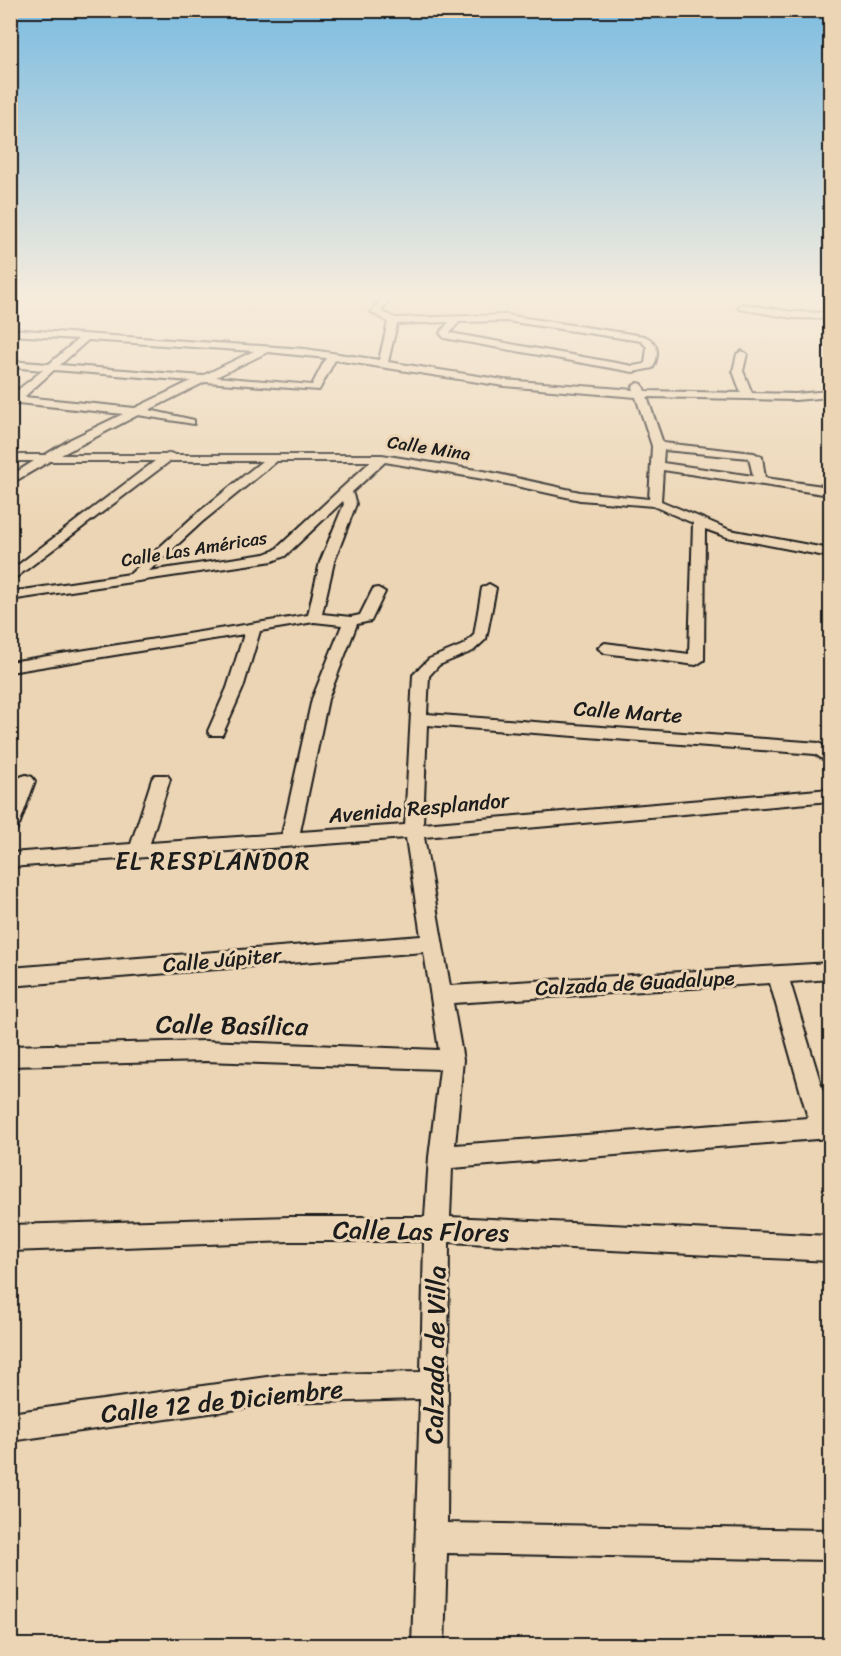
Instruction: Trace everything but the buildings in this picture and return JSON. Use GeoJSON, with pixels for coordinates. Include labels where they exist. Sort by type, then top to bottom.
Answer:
{"type":"FeatureCollection","features":[{"type":"Feature","properties":{"kind":"street"},"geometry":{"type":"LineString","coordinates":[[12,401],[43,375]]}},
{"type":"Feature","properties":{"kind":"street"},"geometry":{"type":"LineString","coordinates":[[145,375],[315,388],[322,375]]}},
{"type":"Feature","properties":{"kind":"street"},"geometry":{"type":"LineString","coordinates":[[10,481],[75,441],[214,375]]}},
{"type":"Feature","properties":{"kind":"street"},"geometry":{"type":"LineString","coordinates":[[457,375],[504,383],[641,394],[795,397],[831,394]]}},
{"type":"Feature","properties":{"kind":"street"},"geometry":{"type":"LineString","coordinates":[[635,375],[658,446],[655,503]]}},
{"type":"Feature","properties":{"kind":"street"},"geometry":{"type":"LineString","coordinates":[[740,375],[748,396]]}},
{"type":"Feature","properties":{"kind":"street"},"geometry":{"type":"LineString","coordinates":[[12,401],[140,412],[190,423]]}},
{"type":"Feature","properties":{"kind":"street"},"geometry":{"type":"LineString","coordinates":[[658,446],[750,455],[756,457],[759,479]]}},
{"type":"Feature","properties":{"kind":"street"},"geometry":{"type":"LineString","coordinates":[[10,578],[170,456]]}},
{"type":"Feature","properties":{"kind":"street","name":"Calle Mina"},"geometry":{"type":"LineString","coordinates":[[10,458],[170,456],[382,458],[489,476],[580,496],[655,503],[727,533],[831,553]]}},
{"type":"Feature","properties":{"kind":"street"},"geometry":{"type":"LineString","coordinates":[[135,577],[198,519],[275,457]]}},
{"type":"Feature","properties":{"kind":"street","name":"Calle Las Américas"},"geometry":{"type":"LineString","coordinates":[[10,596],[268,558],[280,553],[331,503],[347,493],[382,458]]}},
{"type":"Feature","properties":{"kind":"street"},"geometry":{"type":"LineString","coordinates":[[657,466],[831,491]]}},
{"type":"Feature","properties":{"kind":"street"},"geometry":{"type":"LineString","coordinates":[[314,618],[327,562],[350,504],[347,493]]}},
{"type":"Feature","properties":{"kind":"street"},"geometry":{"type":"LineString","coordinates":[[605,648],[696,660],[699,523]]}},
{"type":"Feature","properties":{"kind":"street","name":"Calzada de Villa"},"geometry":{"type":"LineString","coordinates":[[428,1646],[437,1229],[441,1157],[452,1060],[414,831],[421,675],[434,662],[468,648],[481,636],[489,588]]}},
{"type":"Feature","properties":{"kind":"street"},"geometry":{"type":"LineString","coordinates":[[10,667],[314,618],[351,621],[366,618],[378,592]]}},
{"type":"Feature","properties":{"kind":"street"},"geometry":{"type":"LineString","coordinates":[[290,841],[320,699],[351,621]]}},
{"type":"Feature","properties":{"kind":"street"},"geometry":{"type":"LineString","coordinates":[[216,731],[235,687],[253,629]]}},
{"type":"Feature","properties":{"kind":"street","name":"Calle Marte"},"geometry":{"type":"LineString","coordinates":[[420,719],[819,750],[831,758]]}},
{"type":"Feature","properties":{"kind":"street"},"geometry":{"type":"LineString","coordinates":[[138,852],[162,778]]}},
{"type":"Feature","properties":{"kind":"street"},"geometry":{"type":"LineString","coordinates":[[10,825],[26,781]]}},
{"type":"Feature","properties":{"kind":"street","name":"Avenida Resplandor"},"geometry":{"type":"LineString","coordinates":[[10,860],[290,841],[831,795]]}},
{"type":"Feature","properties":{"kind":"street","name":"Calle Júpiter"},"geometry":{"type":"LineString","coordinates":[[10,977],[434,943]]}},
{"type":"Feature","properties":{"kind":"street","name":"Calzada de Guadalupe"},"geometry":{"type":"LineString","coordinates":[[440,994],[831,971]]}},
{"type":"Feature","properties":{"kind":"street"},"geometry":{"type":"LineString","coordinates":[[441,1157],[827,1127],[778,975]]}},
{"type":"Feature","properties":{"kind":"street","name":"Calle Basílica"},"geometry":{"type":"LineString","coordinates":[[10,1056],[205,1051],[452,1060]]}},
{"type":"Feature","properties":{"kind":"street","name":"Calle Las Flores"},"geometry":{"type":"LineString","coordinates":[[10,1238],[290,1229],[437,1229],[831,1249]]}},
{"type":"Feature","properties":{"kind":"street","name":"Calle 12 de Diciembre"},"geometry":{"type":"LineString","coordinates":[[10,1427],[281,1389],[435,1385]]}},
{"type":"Feature","properties":{"kind":"street"},"geometry":{"type":"LineString","coordinates":[[432,1538],[831,1545]]}},
{"type":"Feature","properties":{"kind":"district","name":"EL RESPLANDOR"},"geometry":{"type":"Point","coordinates":[213,861]}}]}
